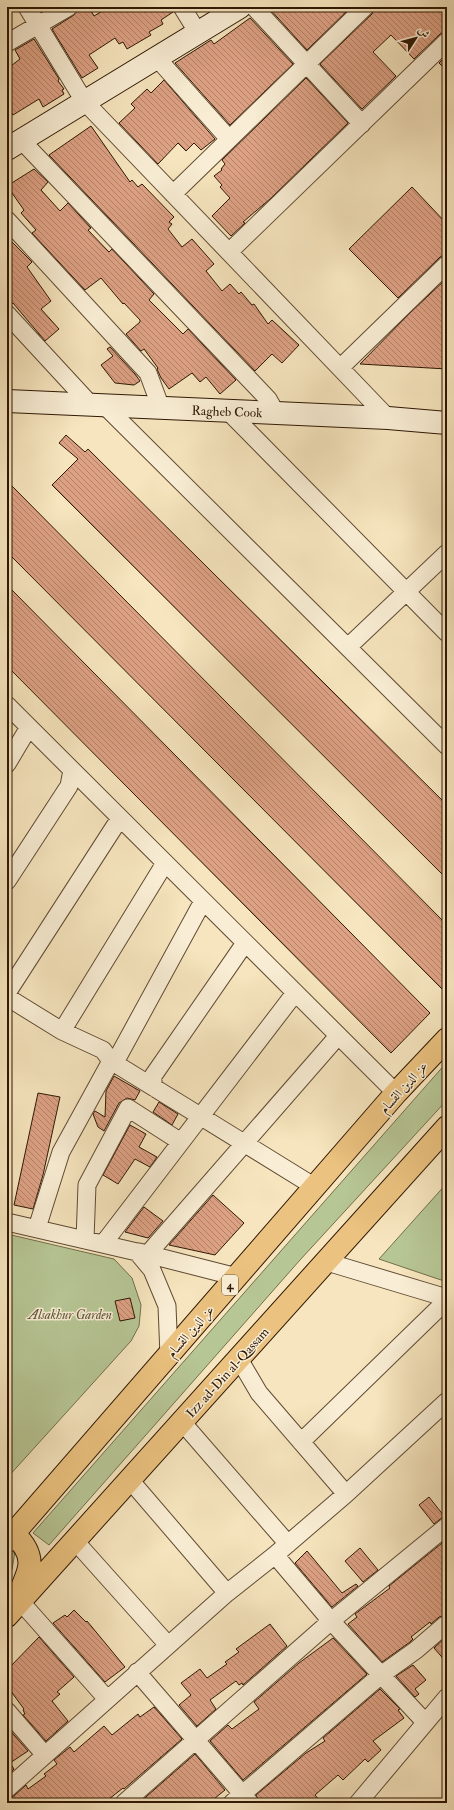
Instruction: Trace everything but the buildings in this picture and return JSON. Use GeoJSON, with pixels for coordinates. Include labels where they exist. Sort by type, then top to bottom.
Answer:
{"type":"FeatureCollection","features":[{"type":"Feature","properties":{"kind":"highway","name":"عز الدين القسام"},"geometry":{"type":"LineString","coordinates":[[10,1537],[169,1356],[396,1093],[447,1039]]}},
{"type":"Feature","properties":{"kind":"highway","name":"Izz ad-Din al-Qassam"},"geometry":{"type":"LineString","coordinates":[[12,1610],[240,1359],[447,1127]]}},
{"type":"Feature","properties":{"kind":"highway"},"geometry":{"type":"LineString","coordinates":[[10,1537],[22,1542],[30,1555],[29,1569],[12,1610]]}},
{"type":"Feature","properties":{"kind":"main road"},"geometry":{"type":"LineString","coordinates":[[14,145],[240,7]]}},
{"type":"Feature","properties":{"kind":"main road","name":"Ragheb Cook"},"geometry":{"type":"LineString","coordinates":[[7,401],[388,418],[447,423]]}},
{"type":"Feature","properties":{"kind":"street"},"geometry":{"type":"LineString","coordinates":[[27,7],[84,101],[388,418]]}},
{"type":"Feature","properties":{"kind":"street"},"geometry":{"type":"LineString","coordinates":[[7,42],[69,7]]}},
{"type":"Feature","properties":{"kind":"street"},"geometry":{"type":"LineString","coordinates":[[182,7],[198,33]]}},
{"type":"Feature","properties":{"kind":"street"},"geometry":{"type":"LineString","coordinates":[[254,7],[362,124]]}},
{"type":"Feature","properties":{"kind":"street"},"geometry":{"type":"LineString","coordinates":[[173,194],[366,7]]}},
{"type":"Feature","properties":{"kind":"street"},"geometry":{"type":"LineString","coordinates":[[229,252],[447,41]]}},
{"type":"Feature","properties":{"kind":"street"},"geometry":{"type":"LineString","coordinates":[[157,58],[230,139]]}},
{"type":"Feature","properties":{"kind":"street"},"geometry":{"type":"LineString","coordinates":[[14,145],[268,398],[276,413]]}},
{"type":"Feature","properties":{"kind":"street"},"geometry":{"type":"LineString","coordinates":[[7,220],[148,373],[161,408]]}},
{"type":"Feature","properties":{"kind":"street"},"geometry":{"type":"LineString","coordinates":[[340,368],[447,264]]}},
{"type":"Feature","properties":{"kind":"street"},"geometry":{"type":"LineString","coordinates":[[7,314],[447,746]]}},
{"type":"Feature","properties":{"kind":"street"},"geometry":{"type":"LineString","coordinates":[[228,411],[447,633]]}},
{"type":"Feature","properties":{"kind":"street"},"geometry":{"type":"LineString","coordinates":[[348,648],[447,553]]}},
{"type":"Feature","properties":{"kind":"street"},"geometry":{"type":"LineString","coordinates":[[7,705],[396,1093]]}},
{"type":"Feature","properties":{"kind":"street"},"geometry":{"type":"LineString","coordinates":[[7,764],[29,727]]}},
{"type":"Feature","properties":{"kind":"street"},"geometry":{"type":"LineString","coordinates":[[7,881],[69,786],[72,770]]}},
{"type":"Feature","properties":{"kind":"street"},"geometry":{"type":"LineString","coordinates":[[7,993],[120,818]]}},
{"type":"Feature","properties":{"kind":"street"},"geometry":{"type":"LineString","coordinates":[[62,1031],[165,863]]}},
{"type":"Feature","properties":{"kind":"street"},"geometry":{"type":"LineString","coordinates":[[37,1228],[61,1152],[111,1061],[119,1056],[203,901]]}},
{"type":"Feature","properties":{"kind":"street"},"geometry":{"type":"LineString","coordinates":[[153,1087],[154,1076],[245,943]]}},
{"type":"Feature","properties":{"kind":"street"},"geometry":{"type":"LineString","coordinates":[[103,1244],[295,993]]}},
{"type":"Feature","properties":{"kind":"street"},"geometry":{"type":"LineString","coordinates":[[7,997],[62,1031],[103,1050],[111,1061],[315,1187]]}},
{"type":"Feature","properties":{"kind":"street"},"geometry":{"type":"LineString","coordinates":[[142,1253],[245,1143],[338,1036]]}},
{"type":"Feature","properties":{"kind":"street"},"geometry":{"type":"LineString","coordinates":[[85,1240],[87,1185],[128,1108],[181,1142]]}},
{"type":"Feature","properties":{"kind":"street"},"geometry":{"type":"LineString","coordinates":[[7,1222],[142,1253],[237,1277]]}},
{"type":"Feature","properties":{"kind":"street"},"geometry":{"type":"LineString","coordinates":[[142,1253],[152,1270],[167,1306],[169,1356]]}},
{"type":"Feature","properties":{"kind":"street"},"geometry":{"type":"LineString","coordinates":[[301,1442],[447,1299],[327,1262]]}},
{"type":"Feature","properties":{"kind":"street"},"geometry":{"type":"LineString","coordinates":[[240,1359],[259,1393],[346,1494]]}},
{"type":"Feature","properties":{"kind":"street"},"geometry":{"type":"LineString","coordinates":[[7,1789],[44,1754],[227,1593],[282,1550],[346,1494],[447,1401]]}},
{"type":"Feature","properties":{"kind":"street"},"geometry":{"type":"LineString","coordinates":[[182,1422],[282,1550],[331,1621],[426,1722]]}},
{"type":"Feature","properties":{"kind":"street"},"geometry":{"type":"LineString","coordinates":[[130,1480],[227,1593]]}},
{"type":"Feature","properties":{"kind":"street"},"geometry":{"type":"LineString","coordinates":[[124,1803],[196,1738],[331,1621],[447,1526]]}},
{"type":"Feature","properties":{"kind":"street"},"geometry":{"type":"LineString","coordinates":[[75,1541],[168,1645]]}},
{"type":"Feature","properties":{"kind":"street"},"geometry":{"type":"LineString","coordinates":[[12,1610],[107,1699]]}},
{"type":"Feature","properties":{"kind":"street"},"geometry":{"type":"LineString","coordinates":[[137,1672],[196,1738],[241,1800],[381,1675],[416,1650],[444,1626],[447,1626]]}},
{"type":"Feature","properties":{"kind":"street"},"geometry":{"type":"LineString","coordinates":[[358,1803],[447,1696]]}},
{"type":"Feature","properties":{"kind":"street"},"geometry":{"type":"LineString","coordinates":[[7,1711],[44,1754]]}},
{"type":"Feature","properties":{"kind":"green space"},"geometry":{"type":"Polygon","coordinates":[[[447,1062],[447,1100],[300,1260],[49,1545],[33,1533],[447,1062]]]}},
{"type":"Feature","properties":{"kind":"green space"},"geometry":{"type":"Polygon","coordinates":[[[447,1183],[447,1282],[379,1259],[447,1183]]]}},
{"type":"Feature","properties":{"kind":"green space","name":"Alsakhur Garden"},"geometry":{"type":"Polygon","coordinates":[[[7,1234],[114,1259],[132,1278],[141,1305],[139,1326],[131,1341],[7,1478],[7,1234]]]}},
{"type":"Feature","properties":{"kind":"green space"},"geometry":{"type":"Polygon","coordinates":[[[15,1551],[12,1570],[7,1574],[7,1559],[15,1551]]]}}]}
